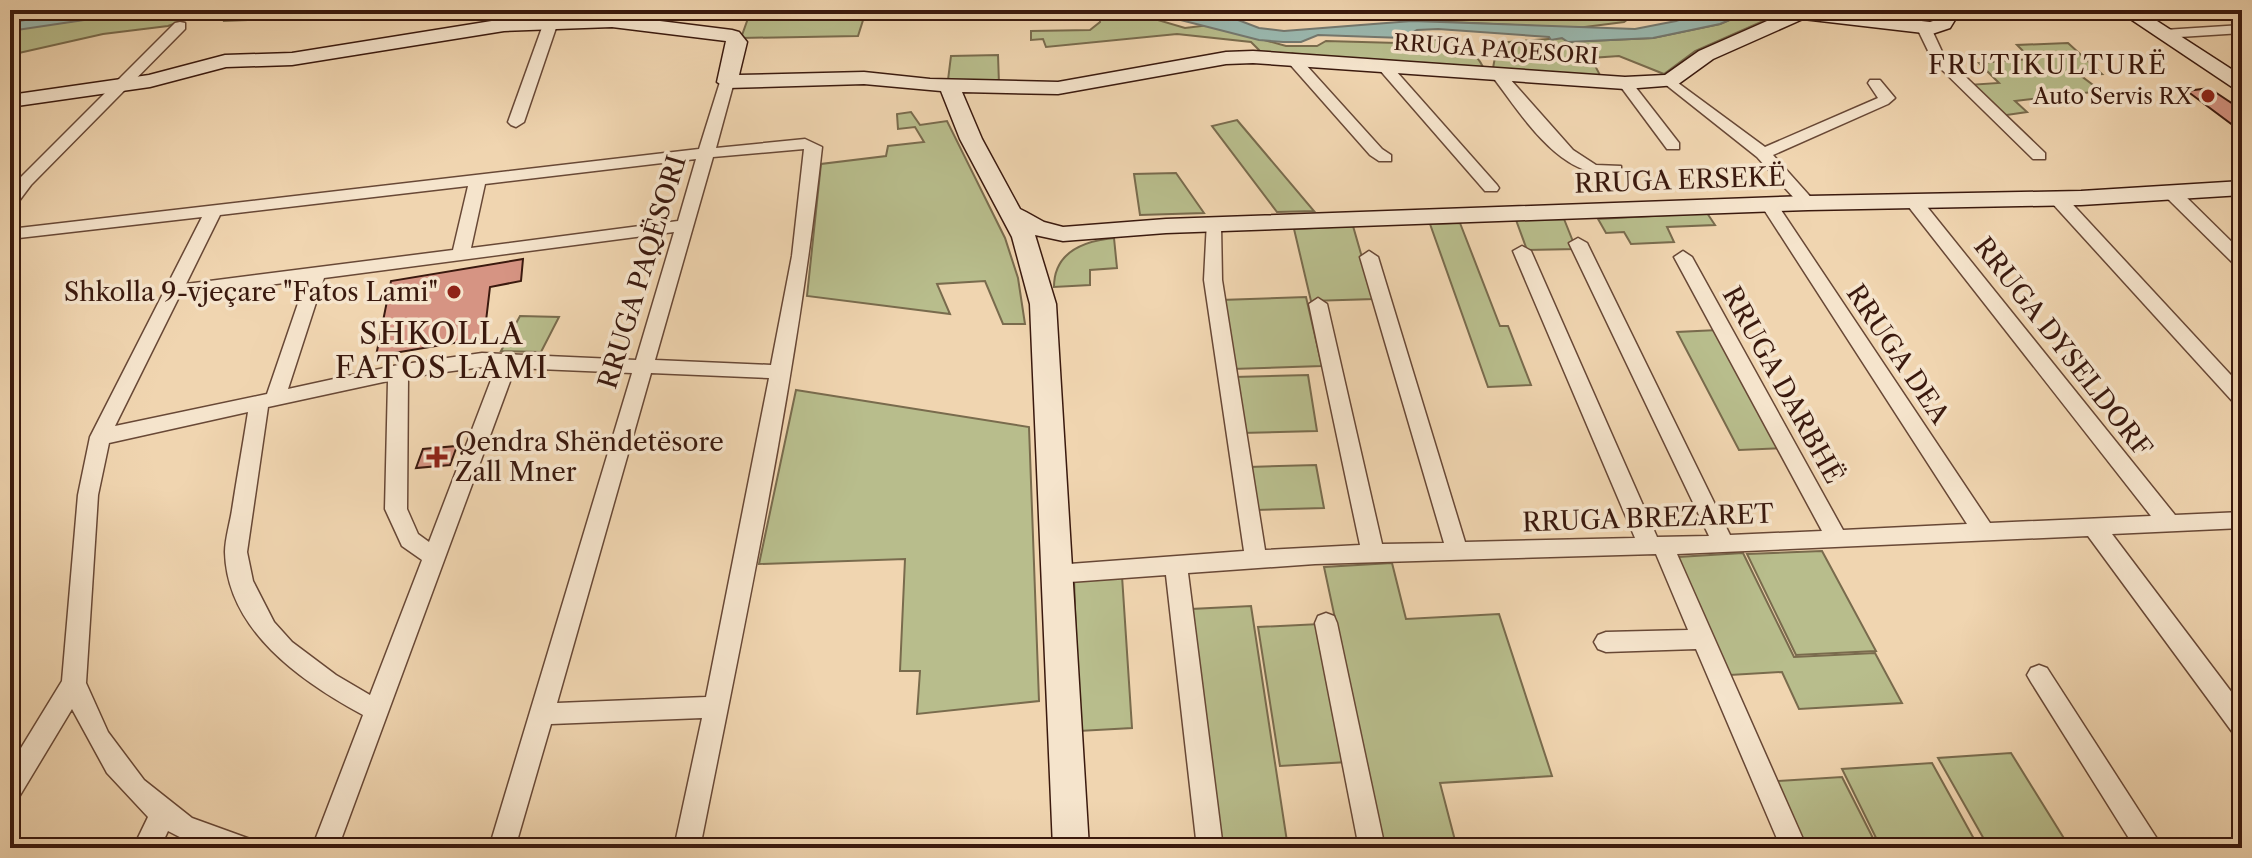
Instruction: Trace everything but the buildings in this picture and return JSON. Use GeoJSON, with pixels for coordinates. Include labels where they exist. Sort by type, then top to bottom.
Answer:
{"type":"FeatureCollection","features":[{"type":"Feature","properties":{"kind":"street"},"geometry":{"type":"LineString","coordinates":[[1808,203],[1763,154],[1670,81],[1706,55],[1801,13],[1924,28],[1943,24],[1951,10]]}},
{"type":"Feature","properties":{"kind":"street"},"geometry":{"type":"LineString","coordinates":[[2127,10],[2242,85]]}},
{"type":"Feature","properties":{"kind":"street"},"geometry":{"type":"LineString","coordinates":[[10,101],[124,85],[225,61],[292,59],[495,26],[551,22],[582,16],[673,31],[732,36],[737,42],[727,82]]}},
{"type":"Feature","properties":{"kind":"street"},"geometry":{"type":"LineString","coordinates":[[516,122],[551,22]]}},
{"type":"Feature","properties":{"kind":"street"},"geometry":{"type":"LineString","coordinates":[[10,201],[25,182],[180,26]]}},
{"type":"Feature","properties":{"kind":"street"},"geometry":{"type":"LineString","coordinates":[[1924,28],[1938,58],[2039,156]]}},
{"type":"Feature","properties":{"kind":"street"},"geometry":{"type":"LineString","coordinates":[[2164,34],[2242,29]]}},
{"type":"Feature","properties":{"kind":"street","name":"RRUGA PAQESORI"},"geometry":{"type":"LineString","coordinates":[[727,82],[864,78],[949,86],[1058,88],[1226,58],[1292,58],[1625,83],[1670,81]]}},
{"type":"Feature","properties":{"kind":"street"},"geometry":{"type":"LineString","coordinates":[[1292,58],[1376,152],[1385,158]]}},
{"type":"Feature","properties":{"kind":"street"},"geometry":{"type":"LineString","coordinates":[[1383,65],[1491,188]]}},
{"type":"Feature","properties":{"kind":"street"},"geometry":{"type":"LineString","coordinates":[[1497,73],[1532,117],[1581,164],[1596,169],[1615,169]]}},
{"type":"Feature","properties":{"kind":"street","name":"RRUGA PAQËSORI"},"geometry":{"type":"LineString","coordinates":[[502,848],[682,226],[708,153],[727,82]]}},
{"type":"Feature","properties":{"kind":"street"},"geometry":{"type":"LineString","coordinates":[[1625,83],[1673,146]]}},
{"type":"Feature","properties":{"kind":"street"},"geometry":{"type":"LineString","coordinates":[[1763,154],[1883,101],[1887,98],[1875,83]]}},
{"type":"Feature","properties":{"kind":"street"},"geometry":{"type":"LineString","coordinates":[[949,86],[948,90],[971,139],[1029,249],[1043,304]]}},
{"type":"Feature","properties":{"kind":"street"},"geometry":{"type":"LineString","coordinates":[[10,234],[708,153],[811,145],[815,150],[801,256],[717,707],[687,848]]}},
{"type":"Feature","properties":{"kind":"street"},"geometry":{"type":"LineString","coordinates":[[461,254],[477,181]]}},
{"type":"Feature","properties":{"kind":"street","name":"RRUGA ERSEKË"},"geometry":{"type":"LineString","coordinates":[[1029,249],[1053,249],[1066,239],[1121,229],[1808,203],[2058,199],[2242,188]]}},
{"type":"Feature","properties":{"kind":"street"},"geometry":{"type":"LineString","coordinates":[[2172,193],[2242,262]]}},
{"type":"Feature","properties":{"kind":"street"},"geometry":{"type":"LineString","coordinates":[[2058,199],[2242,399]]}},
{"type":"Feature","properties":{"kind":"street","name":"RRUGA DYSELDORF"},"geometry":{"type":"LineString","coordinates":[[1914,202],[2170,524]]}},
{"type":"Feature","properties":{"kind":"street","name":"RRUGA DEA"},"geometry":{"type":"LineString","coordinates":[[1769,205],[1984,532]]}},
{"type":"Feature","properties":{"kind":"street"},"geometry":{"type":"LineString","coordinates":[[213,212],[100,437],[88,495],[74,683],[83,710],[124,778],[163,814],[190,831],[241,848]]}},
{"type":"Feature","properties":{"kind":"street"},"geometry":{"type":"LineString","coordinates":[[1011,213],[1029,225],[1066,239],[1045,274],[1043,304],[1071,848]]}},
{"type":"Feature","properties":{"kind":"street"},"geometry":{"type":"LineString","coordinates":[[1213,225],[1217,311],[1256,560]]}},
{"type":"Feature","properties":{"kind":"street"},"geometry":{"type":"LineString","coordinates":[[172,292],[682,226]]}},
{"type":"Feature","properties":{"kind":"street"},"geometry":{"type":"LineString","coordinates":[[1578,243],[1724,544]]}},
{"type":"Feature","properties":{"kind":"street"},"geometry":{"type":"LineString","coordinates":[[1522,251],[1657,547],[1703,639],[1794,848]]}},
{"type":"Feature","properties":{"kind":"street"},"geometry":{"type":"LineString","coordinates":[[1369,257],[1457,551]]}},
{"type":"Feature","properties":{"kind":"street","name":"RRUGA DARBHË"},"geometry":{"type":"LineString","coordinates":[[1683,257],[1837,539]]}},
{"type":"Feature","properties":{"kind":"street"},"geometry":{"type":"LineString","coordinates":[[317,273],[266,402],[236,552],[238,575],[260,623],[278,646],[336,689],[377,711]]}},
{"type":"Feature","properties":{"kind":"street"},"geometry":{"type":"LineString","coordinates":[[1318,304],[1373,553]]}},
{"type":"Feature","properties":{"kind":"street"},"geometry":{"type":"LineString","coordinates":[[100,437],[398,372],[453,363],[508,360],[779,372]]}},
{"type":"Feature","properties":{"kind":"street"},"geometry":{"type":"LineString","coordinates":[[325,848],[508,360]]}},
{"type":"Feature","properties":{"kind":"street"},"geometry":{"type":"LineString","coordinates":[[398,372],[396,509],[410,540],[435,558]]}},
{"type":"Feature","properties":{"kind":"street","name":"RRUGA BREZARET"},"geometry":{"type":"LineString","coordinates":[[1056,574],[1373,553],[1657,547],[2242,520]]}},
{"type":"Feature","properties":{"kind":"street"},"geometry":{"type":"LineString","coordinates":[[2094,527],[2242,725]]}},
{"type":"Feature","properties":{"kind":"street"},"geometry":{"type":"LineString","coordinates":[[1176,567],[1210,848]]}},
{"type":"Feature","properties":{"kind":"street"},"geometry":{"type":"LineString","coordinates":[[1326,623],[1372,848]]}},
{"type":"Feature","properties":{"kind":"street"},"geometry":{"type":"LineString","coordinates":[[1606,642],[1633,644],[1703,639]]}},
{"type":"Feature","properties":{"kind":"street"},"geometry":{"type":"LineString","coordinates":[[2039,675],[2150,848]]}},
{"type":"Feature","properties":{"kind":"street"},"geometry":{"type":"LineString","coordinates":[[10,789],[74,683]]}},
{"type":"Feature","properties":{"kind":"street"},"geometry":{"type":"LineString","coordinates":[[541,714],[717,707]]}},
{"type":"Feature","properties":{"kind":"street"},"geometry":{"type":"LineString","coordinates":[[146,848],[163,814]]}},
{"type":"Feature","properties":{"kind":"green space"},"geometry":{"type":"Polygon","coordinates":[[[151,10],[277,10],[248,20],[224,21],[225,14],[196,16],[168,26],[103,34],[10,55],[10,30],[151,10]]]}},
{"type":"Feature","properties":{"kind":"green space"},"geometry":{"type":"Polygon","coordinates":[[[751,10],[915,10],[865,14],[858,36],[741,38],[751,10]]]}},
{"type":"Feature","properties":{"kind":"green space"},"geometry":{"type":"Polygon","coordinates":[[[1096,10],[1124,10],[1185,28],[1210,25],[1286,46],[1317,46],[1326,41],[1398,43],[1403,38],[1438,40],[1469,50],[1483,67],[1262,53],[1251,42],[1177,34],[1046,47],[1043,39],[1031,40],[1031,31],[1090,30],[1100,22],[1096,10]]]}},
{"type":"Feature","properties":{"kind":"green space"},"geometry":{"type":"Polygon","coordinates":[[[1396,10],[1640,10],[1624,22],[1577,28],[1427,21],[1396,10]]]}},
{"type":"Feature","properties":{"kind":"green space"},"geometry":{"type":"Polygon","coordinates":[[[1753,10],[1786,11],[1695,51],[1664,74],[1619,56],[1591,58],[1601,77],[1493,68],[1496,52],[1508,42],[1562,38],[1568,42],[1653,38],[1720,24],[1753,10]]]}},
{"type":"Feature","properties":{"kind":"green space"},"geometry":{"type":"Polygon","coordinates":[[[2068,43],[2102,74],[2080,75],[2101,91],[2015,101],[2027,112],[2000,116],[1967,85],[1999,83],[1979,63],[2031,59],[2017,45],[2068,43]]]}},
{"type":"Feature","properties":{"kind":"green space"},"geometry":{"type":"Polygon","coordinates":[[[998,55],[999,84],[948,80],[951,56],[998,55]]]}},
{"type":"Feature","properties":{"kind":"green space"},"geometry":{"type":"Polygon","coordinates":[[[911,112],[920,125],[947,121],[1005,238],[1018,278],[1025,324],[1003,324],[985,281],[937,284],[950,314],[807,296],[821,164],[886,156],[888,146],[924,142],[915,127],[898,129],[897,114],[911,112]]]}},
{"type":"Feature","properties":{"kind":"green space"},"geometry":{"type":"Polygon","coordinates":[[[1237,120],[1314,211],[1277,212],[1212,126],[1237,120]]]}},
{"type":"Feature","properties":{"kind":"green space"},"geometry":{"type":"Polygon","coordinates":[[[1176,173],[1204,213],[1140,215],[1134,174],[1176,173]]]}},
{"type":"Feature","properties":{"kind":"green space"},"geometry":{"type":"Polygon","coordinates":[[[1707,213],[1715,225],[1667,227],[1674,242],[1631,244],[1624,232],[1606,233],[1598,219],[1707,213]]]}},
{"type":"Feature","properties":{"kind":"green space"},"geometry":{"type":"Polygon","coordinates":[[[1564,219],[1576,249],[1527,250],[1516,220],[1564,219]]]}},
{"type":"Feature","properties":{"kind":"green space"},"geometry":{"type":"Polygon","coordinates":[[[1460,223],[1500,326],[1508,326],[1531,385],[1488,387],[1430,224],[1460,223]]]}},
{"type":"Feature","properties":{"kind":"green space"},"geometry":{"type":"Polygon","coordinates":[[[1353,226],[1374,299],[1311,301],[1294,229],[1353,226]]]}},
{"type":"Feature","properties":{"kind":"green space"},"geometry":{"type":"Polygon","coordinates":[[[1114,238],[1117,268],[1090,270],[1090,285],[1054,287],[1059,265],[1072,250],[1114,238]]]}},
{"type":"Feature","properties":{"kind":"green space"},"geometry":{"type":"Polygon","coordinates":[[[1306,297],[1322,366],[1232,369],[1221,300],[1306,297]]]}},
{"type":"Feature","properties":{"kind":"green space"},"geometry":{"type":"Polygon","coordinates":[[[520,316],[559,317],[541,352],[501,351],[520,316]]]}},
{"type":"Feature","properties":{"kind":"green space"},"geometry":{"type":"Polygon","coordinates":[[[1718,330],[1784,448],[1739,450],[1677,332],[1718,330]]]}},
{"type":"Feature","properties":{"kind":"green space"},"geometry":{"type":"Polygon","coordinates":[[[1308,375],[1317,431],[1241,433],[1234,377],[1308,375]]]}},
{"type":"Feature","properties":{"kind":"green space"},"geometry":{"type":"Polygon","coordinates":[[[796,390],[1029,427],[1039,701],[917,714],[920,671],[900,671],[905,559],[759,564],[796,390]]]}},
{"type":"Feature","properties":{"kind":"green space"},"geometry":{"type":"Polygon","coordinates":[[[1316,465],[1324,508],[1256,510],[1249,467],[1316,465]]]}},
{"type":"Feature","properties":{"kind":"green space"},"geometry":{"type":"Polygon","coordinates":[[[1822,551],[1876,651],[1796,655],[1747,554],[1822,551]]]}},
{"type":"Feature","properties":{"kind":"green space"},"geometry":{"type":"Polygon","coordinates":[[[1743,553],[1794,657],[1875,653],[1902,703],[1799,709],[1782,672],[1730,675],[1678,557],[1743,553]]]}},
{"type":"Feature","properties":{"kind":"green space"},"geometry":{"type":"Polygon","coordinates":[[[1392,563],[1406,619],[1499,614],[1552,776],[1440,783],[1457,848],[1384,848],[1324,567],[1392,563]]]}},
{"type":"Feature","properties":{"kind":"green space"},"geometry":{"type":"Polygon","coordinates":[[[1122,576],[1132,728],[1079,731],[1074,578],[1122,576]]]}},
{"type":"Feature","properties":{"kind":"green space"},"geometry":{"type":"Polygon","coordinates":[[[1251,606],[1288,848],[1218,848],[1191,609],[1251,606]]]}},
{"type":"Feature","properties":{"kind":"green space"},"geometry":{"type":"Polygon","coordinates":[[[1320,624],[1348,762],[1280,766],[1258,627],[1320,624]]]}},
{"type":"Feature","properties":{"kind":"green space"},"geometry":{"type":"Polygon","coordinates":[[[2011,753],[2070,848],[1989,848],[1938,758],[2011,753]]]}},
{"type":"Feature","properties":{"kind":"green space"},"geometry":{"type":"Polygon","coordinates":[[[1932,763],[1979,848],[1881,848],[1842,769],[1932,763]]]}},
{"type":"Feature","properties":{"kind":"green space"},"geometry":{"type":"Polygon","coordinates":[[[1842,777],[1878,848],[1807,848],[1776,781],[1842,777]]]}},
{"type":"Feature","properties":{"kind":"water"},"geometry":{"type":"Polygon","coordinates":[[[10,10],[151,10],[10,30],[10,10]]]}},
{"type":"Feature","properties":{"kind":"water"},"geometry":{"type":"Polygon","coordinates":[[[1124,10],[1166,10],[1186,16],[1176,10],[1212,10],[1259,28],[1284,31],[1412,21],[1635,29],[1676,21],[1708,10],[1753,10],[1720,24],[1653,38],[1568,42],[1562,38],[1551,40],[1549,37],[1438,29],[1417,30],[1403,38],[1318,35],[1301,42],[1283,42],[1259,40],[1161,15],[1124,10]]]}},
{"type":"Feature","properties":{"kind":"place","name":"Auto Servis RX"},"geometry":{"type":"Point","coordinates":[2208,96]}},
{"type":"Feature","properties":{"kind":"place","name":"Shkolla 9-vjeçare \"Fatos Lami\""},"geometry":{"type":"Point","coordinates":[454,292]}},
{"type":"Feature","properties":{"kind":"place","name":"Qendra Shëndetësore Zall Mner"},"geometry":{"type":"Point","coordinates":[437,457]}},
{"type":"Feature","properties":{"kind":"district","name":"FRUTIKULTURË"},"geometry":{"type":"Point","coordinates":[2048,65]}},
{"type":"Feature","properties":{"kind":"district","name":"SHKOLLA FATOS LAMI"},"geometry":{"type":"Point","coordinates":[442,351]}}]}
